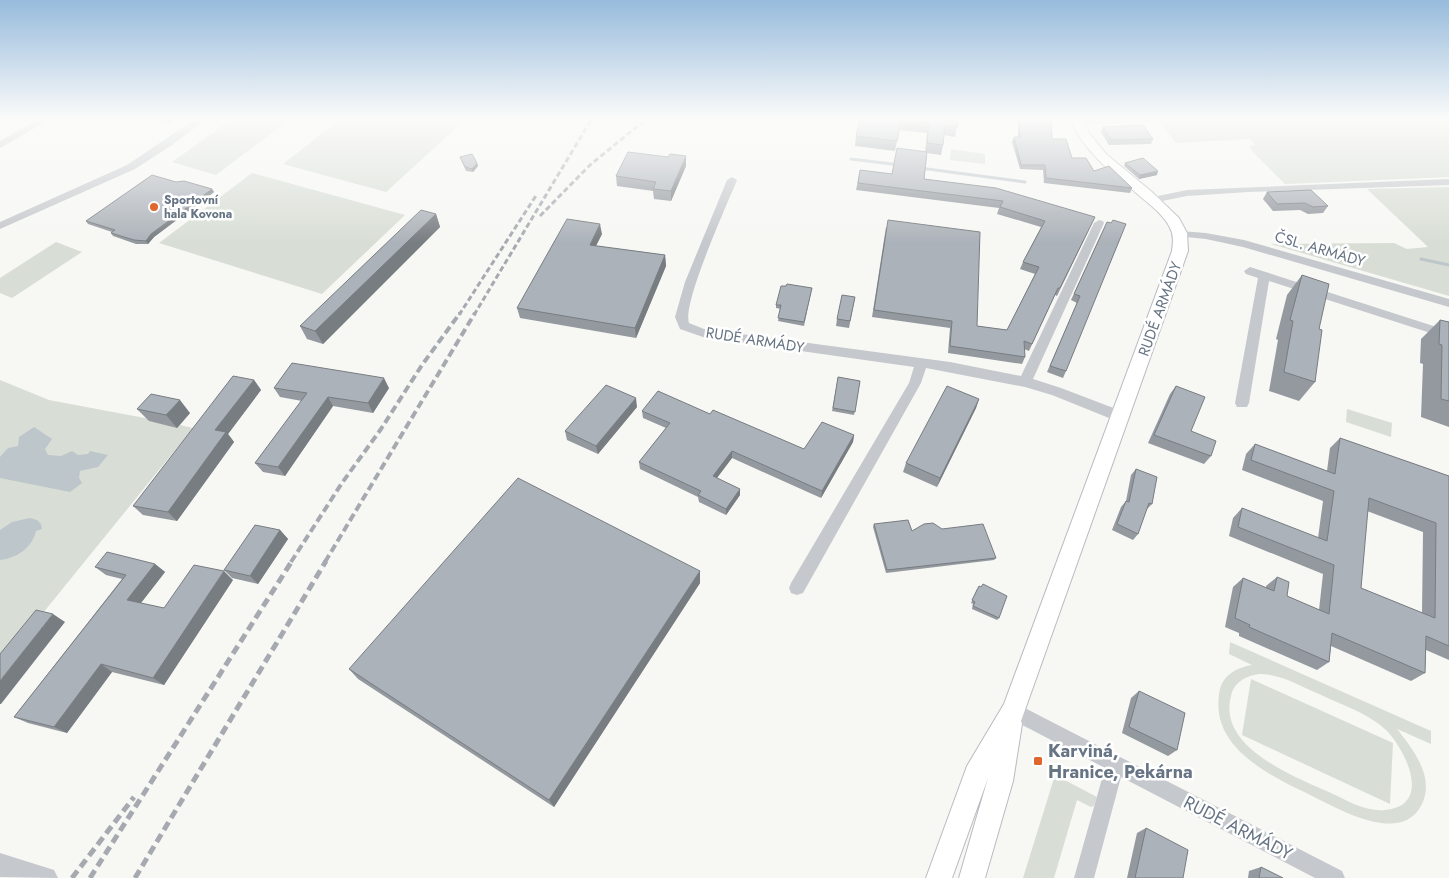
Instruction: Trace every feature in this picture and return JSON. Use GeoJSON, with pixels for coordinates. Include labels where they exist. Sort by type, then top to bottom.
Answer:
{"type":"FeatureCollection","features":[{"type":"Feature","properties":{"kind":"main road"},"geometry":{"type":"LineString","coordinates":[[1107,161],[1170,217],[1180,234]]}},
{"type":"Feature","properties":{"kind":"main road","name":"RUDÉ ARMÁDY"},"geometry":{"type":"LineString","coordinates":[[939,878],[976,775],[1012,711],[1178,260],[1181,246],[1180,234]]}},
{"type":"Feature","properties":{"kind":"main road","name":"RUDÉ ARMÁDY"},"geometry":{"type":"LineString","coordinates":[[972,878],[1000,781],[1012,711]]}},
{"type":"Feature","properties":{"kind":"street"},"geometry":{"type":"LineString","coordinates":[[0,226],[141,161]]}},
{"type":"Feature","properties":{"kind":"street","name":"RUDÉ ARMÁDY"},"geometry":{"type":"LineString","coordinates":[[732,180],[691,282],[681,317],[684,326],[703,333],[921,365],[950,367],[1025,382],[1119,416]]}},
{"type":"Feature","properties":{"kind":"street"},"geometry":{"type":"LineString","coordinates":[[1152,200],[1187,193],[1248,189],[1449,182]]}},
{"type":"Feature","properties":{"kind":"street"},"geometry":{"type":"LineString","coordinates":[[1025,382],[1099,224]]}},
{"type":"Feature","properties":{"kind":"street","name":"ČSL. ARMÁDY"},"geometry":{"type":"LineString","coordinates":[[1180,234],[1206,236],[1244,244],[1449,303]]}},
{"type":"Feature","properties":{"kind":"street"},"geometry":{"type":"LineString","coordinates":[[1250,271],[1449,335]]}},
{"type":"Feature","properties":{"kind":"street"},"geometry":{"type":"LineString","coordinates":[[1242,403],[1264,276]]}},
{"type":"Feature","properties":{"kind":"street"},"geometry":{"type":"LineString","coordinates":[[797,588],[915,383],[921,365]]}},
{"type":"Feature","properties":{"kind":"street","name":"RUDÉ ARMÁDY"},"geometry":{"type":"LineString","coordinates":[[1012,711],[1335,878]]}},
{"type":"Feature","properties":{"kind":"street"},"geometry":{"type":"LineString","coordinates":[[1084,878],[1115,764]]}},
{"type":"Feature","properties":{"kind":"street"},"geometry":{"type":"LineString","coordinates":[[10,868],[46,878]]}},
{"type":"Feature","properties":{"kind":"shaded area"},"geometry":{"type":"Polygon","coordinates":[[[173,161],[235,161],[216,175],[172,162],[173,161]]]}},
{"type":"Feature","properties":{"kind":"shaded area"},"geometry":{"type":"Polygon","coordinates":[[[287,161],[420,161],[386,192],[283,164],[287,161]]]}},
{"type":"Feature","properties":{"kind":"shaded area"},"geometry":{"type":"Polygon","coordinates":[[[959,161],[985,161],[985,164],[959,161]]]}},
{"type":"Feature","properties":{"kind":"shaded area"},"geometry":{"type":"Polygon","coordinates":[[[1262,161],[1449,161],[1449,177],[1285,184],[1262,161]]]}},
{"type":"Feature","properties":{"kind":"shaded area"},"geometry":{"type":"Polygon","coordinates":[[[252,173],[405,215],[322,294],[159,243],[252,173]]]}},
{"type":"Feature","properties":{"kind":"shaded area"},"geometry":{"type":"Polygon","coordinates":[[[1449,187],[1449,296],[1271,244],[1394,243],[1407,249],[1428,247],[1367,189],[1449,187]]]}},
{"type":"Feature","properties":{"kind":"shaded area"},"geometry":{"type":"Polygon","coordinates":[[[56,242],[82,252],[12,298],[0,293],[0,278],[56,242]]]}},
{"type":"Feature","properties":{"kind":"shaded area"},"geometry":{"type":"Polygon","coordinates":[[[0,380],[49,400],[150,419],[181,411],[190,413],[180,425],[193,428],[0,666],[0,380]]]}},
{"type":"Feature","properties":{"kind":"shaded area"},"geometry":{"type":"Polygon","coordinates":[[[1347,409],[1392,423],[1391,437],[1346,422],[1347,409]]]}},
{"type":"Feature","properties":{"kind":"shaded area"},"geometry":{"type":"Polygon","coordinates":[[[34,427],[52,439],[45,449],[48,455],[61,456],[72,451],[78,455],[88,454],[90,451],[108,455],[98,467],[80,471],[79,478],[82,483],[70,492],[0,478],[0,457],[8,448],[18,446],[19,437],[34,427]]]}},
{"type":"Feature","properties":{"kind":"shaded area"},"geometry":{"type":"Polygon","coordinates":[[[30,518],[37,520],[41,524],[42,529],[36,531],[31,542],[23,551],[12,557],[0,560],[0,530],[12,522],[30,518]]]}},
{"type":"Feature","properties":{"kind":"shaded area"},"geometry":{"type":"Polygon","coordinates":[[[1230,642],[1431,731],[1431,744],[1397,729],[1415,754],[1424,774],[1426,784],[1422,804],[1413,816],[1401,822],[1387,824],[1356,816],[1327,804],[1283,781],[1250,760],[1236,747],[1225,732],[1219,715],[1219,695],[1223,682],[1230,674],[1240,668],[1252,665],[1229,654],[1230,642]],[[1259,674],[1241,680],[1231,696],[1230,714],[1236,731],[1247,745],[1280,769],[1364,808],[1385,810],[1400,806],[1408,799],[1412,788],[1407,763],[1394,739],[1386,730],[1354,710],[1290,681],[1259,674]]]}},
{"type":"Feature","properties":{"kind":"shaded area"},"geometry":{"type":"Polygon","coordinates":[[[1251,679],[1393,743],[1390,804],[1242,735],[1251,679]]]}},
{"type":"Feature","properties":{"kind":"shaded area"},"geometry":{"type":"Polygon","coordinates":[[[1055,775],[1097,797],[1094,806],[1091,807],[1077,800],[1054,878],[1023,878],[1055,775]]]}},
{"type":"Feature","properties":{"kind":"building"},"geometry":{"type":"Polygon","coordinates":[[[462,161],[476,161],[477,163],[472,169],[465,167],[462,161]]]}},
{"type":"Feature","properties":{"kind":"building"},"geometry":{"type":"Polygon","coordinates":[[[624,161],[684,161],[671,191],[653,189],[656,182],[616,176],[624,161]]]}},
{"type":"Feature","properties":{"kind":"building"},"geometry":{"type":"Polygon","coordinates":[[[895,161],[926,161],[924,179],[996,188],[1095,217],[1060,288],[1058,288],[1032,344],[1024,341],[1025,357],[950,346],[952,321],[874,310],[888,220],[980,232],[977,326],[1007,330],[1039,267],[1023,262],[1045,221],[1000,207],[1003,201],[858,183],[860,170],[892,174],[895,161]]]}},
{"type":"Feature","properties":{"kind":"building"},"geometry":{"type":"Polygon","coordinates":[[[1020,161],[1088,161],[1094,171],[1109,166],[1132,188],[1046,178],[1045,165],[1021,165],[1020,161]]]}},
{"type":"Feature","properties":{"kind":"building"},"geometry":{"type":"Polygon","coordinates":[[[1146,161],[1158,171],[1140,175],[1125,163],[1146,161]]]}},
{"type":"Feature","properties":{"kind":"building","name":"Sportovní hala Kovona"},"geometry":{"type":"Polygon","coordinates":[[[152,175],[212,189],[151,234],[146,241],[134,240],[111,233],[115,230],[86,221],[152,175]]]}},
{"type":"Feature","properties":{"kind":"building"},"geometry":{"type":"Polygon","coordinates":[[[1311,190],[1328,206],[1313,207],[1305,203],[1277,204],[1267,192],[1311,190]]]}},
{"type":"Feature","properties":{"kind":"building"},"geometry":{"type":"Polygon","coordinates":[[[421,210],[436,214],[315,331],[300,326],[421,210]]]}},
{"type":"Feature","properties":{"kind":"building"},"geometry":{"type":"Polygon","coordinates":[[[567,219],[600,224],[590,245],[665,255],[635,328],[517,308],[567,219]]]}},
{"type":"Feature","properties":{"kind":"building"},"geometry":{"type":"Polygon","coordinates":[[[1113,220],[1126,224],[1066,371],[1050,366],[1080,296],[1074,294],[1107,222],[1111,223],[1113,220]]]}},
{"type":"Feature","properties":{"kind":"building"},"geometry":{"type":"Polygon","coordinates":[[[1302,275],[1329,284],[1319,329],[1322,330],[1315,382],[1284,372],[1293,321],[1290,320],[1302,275]]]}},
{"type":"Feature","properties":{"kind":"building"},"geometry":{"type":"Polygon","coordinates":[[[787,284],[812,288],[804,322],[778,318],[781,305],[776,305],[781,286],[786,286],[787,284]]]}},
{"type":"Feature","properties":{"kind":"building"},"geometry":{"type":"Polygon","coordinates":[[[842,295],[855,297],[850,321],[837,319],[842,295]]]}},
{"type":"Feature","properties":{"kind":"building"},"geometry":{"type":"Polygon","coordinates":[[[1440,320],[1449,322],[1449,401],[1441,399],[1442,345],[1439,344],[1440,320]]]}},
{"type":"Feature","properties":{"kind":"building"},"geometry":{"type":"Polygon","coordinates":[[[292,363],[384,378],[368,403],[328,397],[278,467],[255,463],[307,393],[274,388],[292,363]]]}},
{"type":"Feature","properties":{"kind":"building"},"geometry":{"type":"Polygon","coordinates":[[[233,376],[254,380],[215,430],[226,432],[168,512],[133,506],[233,376]]]}},
{"type":"Feature","properties":{"kind":"building"},"geometry":{"type":"Polygon","coordinates":[[[838,377],[860,381],[855,412],[833,408],[838,377]]]}},
{"type":"Feature","properties":{"kind":"building"},"geometry":{"type":"Polygon","coordinates":[[[606,385],[636,398],[596,446],[565,431],[606,385]]]}},
{"type":"Feature","properties":{"kind":"building"},"geometry":{"type":"Polygon","coordinates":[[[947,386],[979,399],[940,478],[906,463],[947,386]]]}},
{"type":"Feature","properties":{"kind":"building"},"geometry":{"type":"Polygon","coordinates":[[[1176,386],[1205,397],[1191,431],[1216,441],[1211,456],[1154,435],[1176,386]]]}},
{"type":"Feature","properties":{"kind":"building"},"geometry":{"type":"Polygon","coordinates":[[[658,391],[710,414],[713,410],[804,449],[822,422],[854,435],[822,491],[732,451],[713,476],[740,489],[726,509],[698,495],[701,491],[639,462],[670,423],[642,411],[658,391]]]}},
{"type":"Feature","properties":{"kind":"building"},"geometry":{"type":"Polygon","coordinates":[[[151,394],[180,400],[166,415],[137,409],[151,394]]]}},
{"type":"Feature","properties":{"kind":"building"},"geometry":{"type":"Polygon","coordinates":[[[1340,438],[1449,476],[1449,646],[1426,636],[1425,673],[1332,633],[1329,662],[1249,627],[1250,625],[1235,618],[1243,578],[1274,591],[1277,577],[1289,582],[1287,596],[1329,614],[1334,565],[1238,527],[1242,508],[1327,541],[1334,491],[1251,460],[1255,444],[1335,474],[1340,438]],[[1369,498],[1361,588],[1435,618],[1436,523],[1369,498]]]}},
{"type":"Feature","properties":{"kind":"building"},"geometry":{"type":"Polygon","coordinates":[[[1136,469],[1157,477],[1152,504],[1149,503],[1138,534],[1117,524],[1126,501],[1129,502],[1136,469]]]}},
{"type":"Feature","properties":{"kind":"building"},"geometry":{"type":"Polygon","coordinates":[[[518,478],[700,571],[549,800],[349,669],[518,478]]]}},
{"type":"Feature","properties":{"kind":"building"},"geometry":{"type":"Polygon","coordinates":[[[908,520],[912,531],[924,524],[933,523],[942,529],[983,524],[996,558],[887,570],[874,524],[908,520]]]}},
{"type":"Feature","properties":{"kind":"building"},"geometry":{"type":"Polygon","coordinates":[[[255,525],[280,530],[250,576],[224,570],[255,525]]]}},
{"type":"Feature","properties":{"kind":"building"},"geometry":{"type":"Polygon","coordinates":[[[107,552],[155,564],[127,600],[164,608],[194,565],[224,571],[153,678],[101,664],[54,727],[14,717],[126,575],[95,567],[107,552]]]}},
{"type":"Feature","properties":{"kind":"building"},"geometry":{"type":"Polygon","coordinates":[[[983,584],[1007,596],[999,618],[973,606],[975,602],[972,600],[979,586],[981,587],[983,584]]]}},
{"type":"Feature","properties":{"kind":"building"},"geometry":{"type":"Polygon","coordinates":[[[36,610],[53,614],[0,681],[0,654],[36,610]]]}},
{"type":"Feature","properties":{"kind":"building"},"geometry":{"type":"Polygon","coordinates":[[[1139,691],[1185,713],[1177,750],[1129,727],[1139,691]]]}},
{"type":"Feature","properties":{"kind":"building"},"geometry":{"type":"Polygon","coordinates":[[[1146,828],[1188,850],[1183,878],[1135,878],[1146,828]]]}},
{"type":"Feature","properties":{"kind":"building"},"geometry":{"type":"Polygon","coordinates":[[[1261,867],[1283,878],[1259,878],[1261,867]]]}},
{"type":"Feature","properties":{"kind":"waterway"},"geometry":{"type":"LineString","coordinates":[[867,161],[900,165]]}},
{"type":"Feature","properties":{"kind":"waterway"},"geometry":{"type":"LineString","coordinates":[[920,168],[1025,182]]}},
{"type":"Feature","properties":{"kind":"waterway"},"geometry":{"type":"LineString","coordinates":[[1421,259],[1449,265]]}},
{"type":"Feature","properties":{"kind":"railway"},"geometry":{"type":"LineString","coordinates":[[474,315],[566,161]]}},
{"type":"Feature","properties":{"kind":"railway"},"geometry":{"type":"LineString","coordinates":[[540,216],[595,161]]}},
{"type":"Feature","properties":{"kind":"railway"},"geometry":{"type":"LineString","coordinates":[[459,315],[537,194]]}},
{"type":"Feature","properties":{"kind":"railway"},"geometry":{"type":"LineString","coordinates":[[291,562],[422,365],[460,313]]}},
{"type":"Feature","properties":{"kind":"railway"},"geometry":{"type":"LineString","coordinates":[[325,562],[475,313]]}},
{"type":"Feature","properties":{"kind":"railway"},"geometry":{"type":"LineString","coordinates":[[90,878],[292,561]]}},
{"type":"Feature","properties":{"kind":"railway"},"geometry":{"type":"LineString","coordinates":[[135,878],[326,561]]}},
{"type":"Feature","properties":{"kind":"railway"},"geometry":{"type":"LineString","coordinates":[[72,878],[134,797]]}},
{"type":"Feature","properties":{"kind":"place","name":"Sportovní hala Kovona"},"geometry":{"type":"Point","coordinates":[154,207]}},
{"type":"Feature","properties":{"kind":"place","name":"Karviná, Hranice, Pekárna"},"geometry":{"type":"Point","coordinates":[1038,761]}}]}
